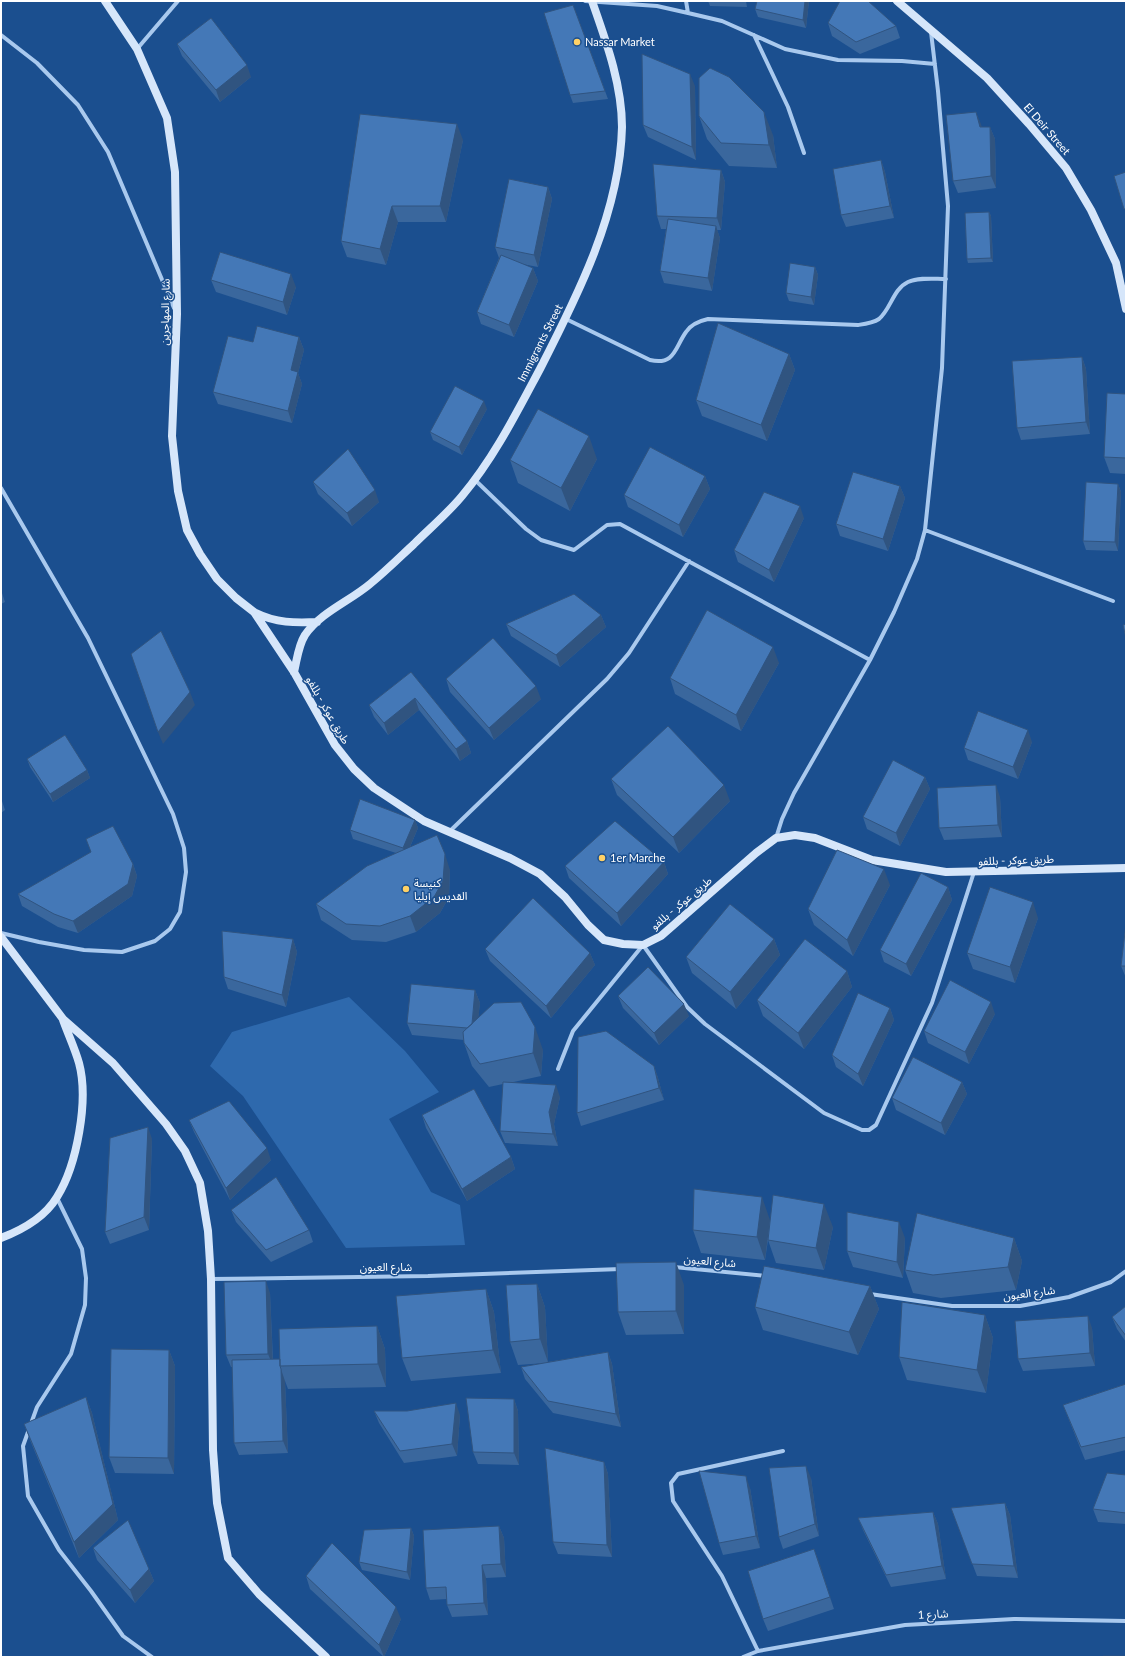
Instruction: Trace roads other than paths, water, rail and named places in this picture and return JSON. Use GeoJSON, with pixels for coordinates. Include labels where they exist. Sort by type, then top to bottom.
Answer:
{"type":"FeatureCollection","features":[{"type":"Feature","properties":{"kind":"street","name":"شارع المهاجرين"},"geometry":{"type":"LineString","coordinates":[[105,1],[137,49],[167,118],[175,172],[177,314],[172,436],[178,491],[188,530],[217,579],[236,598],[254,612],[275,621],[294,623],[317,622]]}},
{"type":"Feature","properties":{"kind":"street"},"geometry":{"type":"LineString","coordinates":[[137,49],[178,1]]}},
{"type":"Feature","properties":{"kind":"street"},"geometry":{"type":"LineString","coordinates":[[686,1],[688,13]]}},
{"type":"Feature","properties":{"kind":"street","name":"El Deir Street"},"geometry":{"type":"LineString","coordinates":[[897,1],[987,78],[1029,124],[1066,168],[1091,210],[1116,263],[1126,309]]}},
{"type":"Feature","properties":{"kind":"street"},"geometry":{"type":"LineString","coordinates":[[590,2],[657,6],[688,13],[722,21],[786,49],[838,60],[902,61],[935,64]]}},
{"type":"Feature","properties":{"kind":"street","name":"Immigrants Street"},"geometry":{"type":"LineString","coordinates":[[294,672],[301,642],[310,629],[317,622],[376,579],[461,498],[516,414],[566,319],[600,235],[613,192],[620,155],[622,125],[616,78],[590,2]]}},
{"type":"Feature","properties":{"kind":"street"},"geometry":{"type":"LineString","coordinates":[[776,838],[782,819],[794,793],[870,660],[917,559],[925,530],[942,368],[948,206],[931,29]]}},
{"type":"Feature","properties":{"kind":"street"},"geometry":{"type":"LineString","coordinates":[[753,34],[788,106],[804,153]]}},
{"type":"Feature","properties":{"kind":"street"},"geometry":{"type":"LineString","coordinates":[[1,35],[37,63],[78,105],[108,152],[177,314]]}},
{"type":"Feature","properties":{"kind":"street"},"geometry":{"type":"LineString","coordinates":[[566,319],[656,362],[668,360],[674,354],[686,331],[697,322],[708,319],[858,325],[871,323],[879,319],[899,288],[908,282],[915,280],[946,279]]}},
{"type":"Feature","properties":{"kind":"street"},"geometry":{"type":"LineString","coordinates":[[474,480],[526,529],[541,540],[574,550],[607,525],[620,524],[870,660]]}},
{"type":"Feature","properties":{"kind":"street"},"geometry":{"type":"LineString","coordinates":[[1,488],[88,638],[173,814],[184,848],[186,872],[180,912],[170,929],[155,941],[122,952],[84,950],[1,933]]}},
{"type":"Feature","properties":{"kind":"street"},"geometry":{"type":"LineString","coordinates":[[925,530],[1113,600]]}},
{"type":"Feature","properties":{"kind":"street"},"geometry":{"type":"LineString","coordinates":[[450,831],[607,679],[629,653],[689,561]]}},
{"type":"Feature","properties":{"kind":"street","name":"شارع المهاجرين"},"geometry":{"type":"LineString","coordinates":[[254,612],[294,672]]}},
{"type":"Feature","properties":{"kind":"street","name":"طريق عوكر - بللفو"},"geometry":{"type":"LineString","coordinates":[[294,672],[335,745],[354,769],[374,788],[424,821],[450,831],[540,874],[565,897],[588,925],[604,940],[623,944],[643,945],[661,936],[756,853],[776,838],[795,835],[815,838],[872,860],[946,872],[1126,868]]}},
{"type":"Feature","properties":{"kind":"street"},"geometry":{"type":"LineString","coordinates":[[558,1069],[573,1031],[643,945],[687,1007],[705,1024],[824,1113],[862,1130],[869,1130],[876,1125],[932,1003],[974,872]]}},
{"type":"Feature","properties":{"kind":"street"},"geometry":{"type":"LineString","coordinates":[[1,937],[63,1019],[113,1063],[166,1124],[185,1151],[200,1183],[208,1231],[211,1279],[213,1450],[217,1503],[228,1558],[258,1594],[326,1657]]}},
{"type":"Feature","properties":{"kind":"street"},"geometry":{"type":"LineString","coordinates":[[1,1238],[16,1233],[39,1217],[57,1198],[67,1176],[78,1141],[83,1106],[79,1064],[63,1019]]}},
{"type":"Feature","properties":{"kind":"street"},"geometry":{"type":"LineString","coordinates":[[57,1198],[82,1249],[86,1278],[85,1305],[71,1354],[37,1407],[23,1446],[28,1496],[59,1550],[123,1636],[152,1657]]}},
{"type":"Feature","properties":{"kind":"street","name":"شارع العيون"},"geometry":{"type":"LineString","coordinates":[[667,1266],[774,1278]]}},
{"type":"Feature","properties":{"kind":"street","name":"شارع العيون"},"geometry":{"type":"LineString","coordinates":[[211,1279],[428,1276],[627,1268]]}},
{"type":"Feature","properties":{"kind":"street","name":"شارع العيون"},"geometry":{"type":"LineString","coordinates":[[861,1292],[952,1306],[1020,1306],[1069,1297],[1111,1282],[1126,1270]]}},
{"type":"Feature","properties":{"kind":"street"},"geometry":{"type":"LineString","coordinates":[[758,1651],[722,1576],[673,1502],[671,1483],[678,1474],[783,1451]]}},
{"type":"Feature","properties":{"kind":"street","name":"شارع 1"},"geometry":{"type":"LineString","coordinates":[[743,1657],[758,1651],[905,1625],[1014,1619],[1126,1622]]}},
{"type":"Feature","properties":{"kind":"place","name":"Nassar Market"},"geometry":{"type":"Point","coordinates":[577,42]}},
{"type":"Feature","properties":{"kind":"place","name":"1er Marche"},"geometry":{"type":"Point","coordinates":[602,858]}},
{"type":"Feature","properties":{"kind":"place","name":"كنيسة القديس إيليا"},"geometry":{"type":"Point","coordinates":[406,889]}}]}
